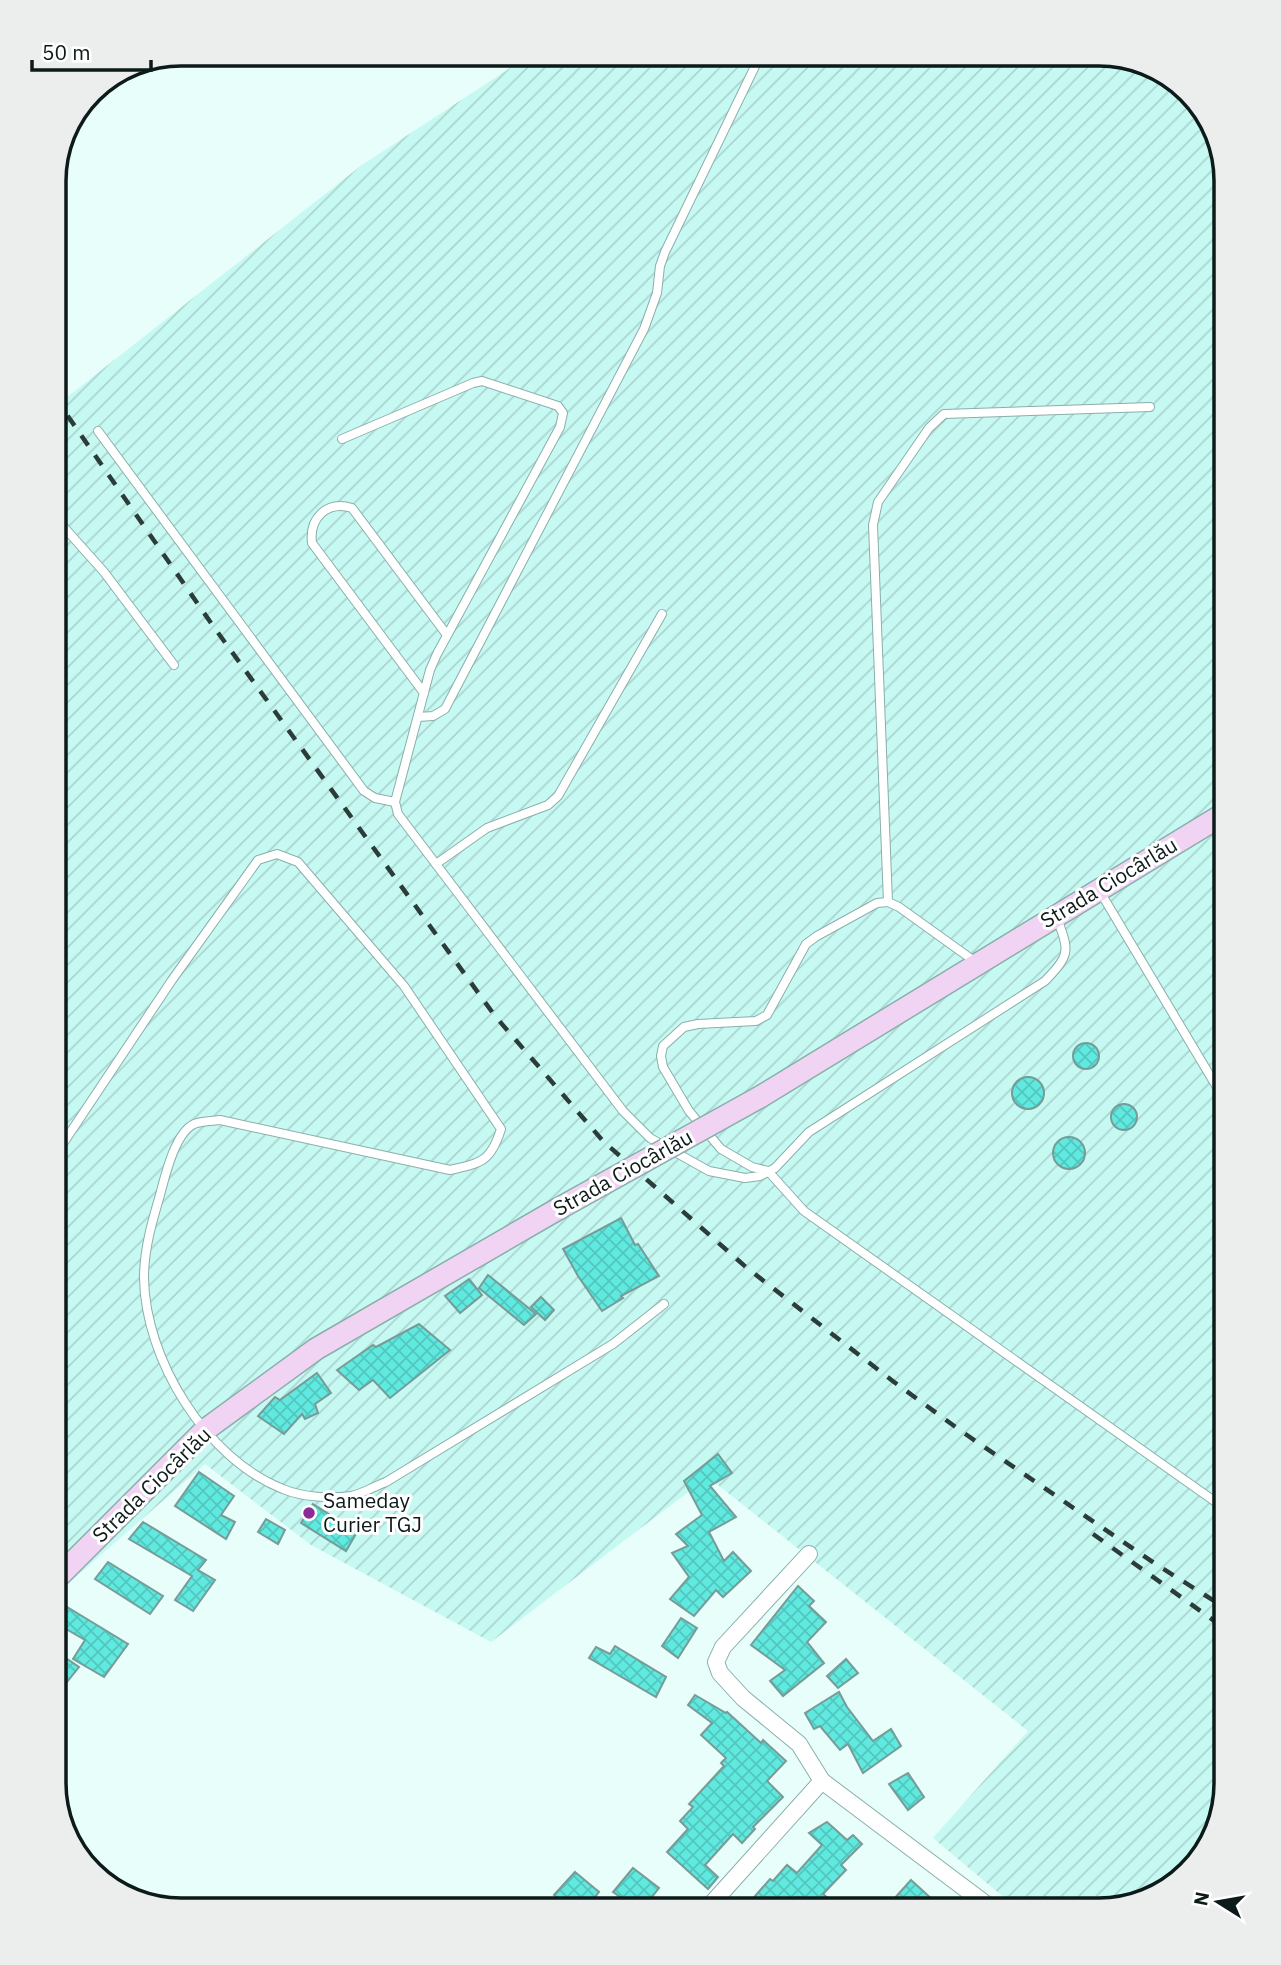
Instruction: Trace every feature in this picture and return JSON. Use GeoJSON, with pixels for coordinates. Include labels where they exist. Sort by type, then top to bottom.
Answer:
{"type":"FeatureCollection","features":[{"type":"Feature","properties":{"kind":"main road","name":"Strada Ciocârlău"},"geometry":{"type":"LineString","coordinates":[[66,1569],[205,1430],[316,1349],[558,1209],[760,1097],[1214,820]]}},
{"type":"Feature","properties":{"kind":"street"},"geometry":{"type":"LineString","coordinates":[[809,1554],[723,1647],[716,1662],[720,1673],[743,1698],[799,1744],[822,1781],[979,1898]]}},
{"type":"Feature","properties":{"kind":"street"},"geometry":{"type":"LineString","coordinates":[[717,1898],[822,1781]]}},
{"type":"Feature","properties":{"kind":"lane"},"geometry":{"type":"LineString","coordinates":[[418,718],[433,716],[445,709],[644,328],[657,293],[660,266],[665,252],[755,67]]}},
{"type":"Feature","properties":{"kind":"lane"},"geometry":{"type":"LineString","coordinates":[[342,439],[482,381],[558,406],[563,413],[560,427],[430,670],[395,802],[398,814],[636,1126],[650,1138],[709,1171],[745,1178],[760,1176],[775,1168],[809,1132],[1045,981],[1059,967],[1066,953],[1067,945],[1056,915]]}},
{"type":"Feature","properties":{"kind":"lane"},"geometry":{"type":"LineString","coordinates":[[888,902],[873,525],[878,502],[929,428],[944,414],[1150,407]]}},
{"type":"Feature","properties":{"kind":"lane"},"geometry":{"type":"LineString","coordinates":[[98,431],[364,791],[395,802]]}},
{"type":"Feature","properties":{"kind":"lane"},"geometry":{"type":"LineString","coordinates":[[424,693],[312,543],[310,530],[315,521],[331,507],[341,505],[352,508],[447,635]]}},
{"type":"Feature","properties":{"kind":"lane"},"geometry":{"type":"LineString","coordinates":[[67,530],[104,572],[174,665]]}},
{"type":"Feature","properties":{"kind":"lane"},"geometry":{"type":"LineString","coordinates":[[436,864],[487,828],[548,805],[558,796],[662,614]]}},
{"type":"Feature","properties":{"kind":"lane"},"geometry":{"type":"LineString","coordinates":[[66,1138],[172,980],[258,860],[277,854],[298,862],[404,986],[501,1129],[495,1150],[476,1164],[450,1170],[220,1120],[193,1125],[179,1140],[166,1171],[148,1238],[144,1278],[149,1314],[167,1374],[205,1430],[234,1459],[261,1479],[285,1490],[318,1496],[353,1496],[386,1482],[613,1344],[664,1304]]}},
{"type":"Feature","properties":{"kind":"lane"},"geometry":{"type":"LineString","coordinates":[[1098,889],[1214,1082]]}},
{"type":"Feature","properties":{"kind":"lane"},"geometry":{"type":"LineString","coordinates":[[977,963],[900,907],[888,902],[877,903],[806,944],[767,1015],[756,1021],[684,1027],[663,1046],[663,1067],[689,1111],[721,1149],[752,1167],[768,1171],[804,1211],[1214,1501]]}},
{"type":"Feature","properties":{"kind":"shaded area"},"geometry":{"type":"Polygon","coordinates":[[[512,66],[1107,67],[1139,73],[1164,87],[1191,111],[1206,137],[1214,166],[1214,1799],[1206,1828],[1199,1841],[1191,1854],[1170,1875],[1144,1890],[1115,1898],[1005,1898],[933,1838],[1028,1731],[708,1477],[491,1642],[311,1545],[205,1464],[66,1585],[67,398],[362,165],[512,66]]]}},
{"type":"Feature","properties":{"kind":"building"},"geometry":{"type":"Polygon","coordinates":[[[1086,1043],[1095,1047],[1099,1056],[1095,1065],[1086,1069],[1077,1065],[1073,1056],[1077,1047],[1086,1043]]]}},
{"type":"Feature","properties":{"kind":"building"},"geometry":{"type":"Polygon","coordinates":[[[1028,1077],[1039,1082],[1044,1093],[1039,1104],[1028,1109],[1017,1104],[1012,1093],[1017,1082],[1028,1077]]]}},
{"type":"Feature","properties":{"kind":"building"},"geometry":{"type":"Polygon","coordinates":[[[1124,1104],[1133,1108],[1137,1117],[1133,1126],[1124,1130],[1115,1126],[1111,1117],[1115,1108],[1124,1104]]]}},
{"type":"Feature","properties":{"kind":"building"},"geometry":{"type":"Polygon","coordinates":[[[1069,1137],[1080,1142],[1085,1153],[1080,1164],[1069,1169],[1058,1164],[1053,1153],[1058,1142],[1069,1137]]]}},
{"type":"Feature","properties":{"kind":"building"},"geometry":{"type":"Polygon","coordinates":[[[621,1218],[635,1245],[638,1244],[659,1276],[621,1296],[623,1298],[602,1311],[563,1249],[621,1218]]]}},
{"type":"Feature","properties":{"kind":"building"},"geometry":{"type":"Polygon","coordinates":[[[488,1275],[536,1314],[524,1325],[479,1288],[488,1275]]]}},
{"type":"Feature","properties":{"kind":"building"},"geometry":{"type":"Polygon","coordinates":[[[469,1279],[482,1295],[460,1313],[445,1296],[469,1279]]]}},
{"type":"Feature","properties":{"kind":"building"},"geometry":{"type":"Polygon","coordinates":[[[541,1297],[554,1310],[545,1320],[531,1307],[541,1297]]]}},
{"type":"Feature","properties":{"kind":"building"},"geometry":{"type":"Polygon","coordinates":[[[419,1324],[450,1350],[390,1398],[373,1380],[359,1390],[337,1370],[373,1345],[376,1347],[419,1324]]]}},
{"type":"Feature","properties":{"kind":"building"},"geometry":{"type":"Polygon","coordinates":[[[317,1373],[331,1393],[315,1404],[318,1413],[305,1419],[302,1414],[284,1434],[258,1416],[275,1397],[280,1400],[317,1373]]]}},
{"type":"Feature","properties":{"kind":"building"},"geometry":{"type":"Polygon","coordinates":[[[718,1454],[732,1473],[710,1486],[736,1517],[709,1532],[724,1561],[733,1552],[751,1571],[723,1597],[716,1590],[694,1616],[670,1599],[689,1577],[672,1553],[688,1546],[676,1534],[702,1515],[684,1481],[718,1454]]]}},
{"type":"Feature","properties":{"kind":"building"},"geometry":{"type":"Polygon","coordinates":[[[199,1472],[234,1496],[221,1515],[235,1522],[226,1539],[175,1506],[199,1472]]]}},
{"type":"Feature","properties":{"kind":"building"},"geometry":{"type":"Polygon","coordinates":[[[313,1504],[357,1532],[346,1551],[301,1523],[313,1504]]]}},
{"type":"Feature","properties":{"kind":"building"},"geometry":{"type":"Polygon","coordinates":[[[266,1519],[285,1530],[278,1544],[258,1532],[266,1519]]]}},
{"type":"Feature","properties":{"kind":"building"},"geometry":{"type":"Polygon","coordinates":[[[143,1522],[206,1560],[198,1570],[215,1580],[193,1611],[175,1600],[192,1576],[129,1539],[143,1522]]]}},
{"type":"Feature","properties":{"kind":"building"},"geometry":{"type":"Polygon","coordinates":[[[108,1562],[163,1596],[150,1614],[95,1579],[108,1562]]]}},
{"type":"Feature","properties":{"kind":"building"},"geometry":{"type":"Polygon","coordinates":[[[798,1586],[814,1601],[809,1606],[826,1622],[807,1642],[824,1663],[783,1696],[770,1681],[785,1670],[751,1645],[798,1586]]]}},
{"type":"Feature","properties":{"kind":"building"},"geometry":{"type":"Polygon","coordinates":[[[66,1606],[128,1644],[104,1677],[73,1659],[85,1640],[66,1629],[66,1606]]]}},
{"type":"Feature","properties":{"kind":"building"},"geometry":{"type":"Polygon","coordinates":[[[681,1618],[697,1628],[678,1658],[662,1646],[681,1618]]]}},
{"type":"Feature","properties":{"kind":"building"},"geometry":{"type":"Polygon","coordinates":[[[615,1646],[666,1677],[656,1697],[589,1658],[596,1647],[610,1654],[615,1646]]]}},
{"type":"Feature","properties":{"kind":"building"},"geometry":{"type":"Polygon","coordinates":[[[66,1658],[79,1667],[66,1681],[66,1658]]]}},
{"type":"Feature","properties":{"kind":"building"},"geometry":{"type":"Polygon","coordinates":[[[846,1659],[858,1673],[838,1688],[827,1676],[846,1659]]]}},
{"type":"Feature","properties":{"kind":"building"},"geometry":{"type":"Polygon","coordinates":[[[839,1692],[873,1741],[891,1729],[901,1746],[863,1773],[848,1744],[840,1750],[820,1726],[814,1729],[805,1713],[839,1692]]]}},
{"type":"Feature","properties":{"kind":"building"},"geometry":{"type":"Polygon","coordinates":[[[695,1695],[727,1712],[761,1743],[763,1740],[786,1761],[767,1781],[783,1797],[753,1827],[755,1829],[742,1843],[733,1834],[705,1865],[718,1877],[708,1889],[667,1852],[688,1829],[680,1821],[693,1807],[689,1804],[724,1766],[721,1763],[726,1758],[701,1735],[712,1723],[688,1705],[695,1695]]]}},
{"type":"Feature","properties":{"kind":"building"},"geometry":{"type":"Polygon","coordinates":[[[908,1773],[924,1797],[908,1810],[889,1784],[908,1773]]]}},
{"type":"Feature","properties":{"kind":"building"},"geometry":{"type":"Polygon","coordinates":[[[827,1822],[847,1840],[853,1835],[862,1844],[841,1865],[846,1870],[823,1894],[828,1898],[753,1898],[787,1865],[797,1873],[822,1845],[809,1833],[827,1822]]]}},
{"type":"Feature","properties":{"kind":"building"},"geometry":{"type":"Polygon","coordinates":[[[633,1868],[659,1888],[651,1898],[622,1898],[613,1892],[633,1868]]]}},
{"type":"Feature","properties":{"kind":"building"},"geometry":{"type":"Polygon","coordinates":[[[575,1872],[599,1892],[594,1898],[558,1898],[554,1895],[575,1872]]]}},
{"type":"Feature","properties":{"kind":"building"},"geometry":{"type":"Polygon","coordinates":[[[911,1880],[931,1898],[895,1898],[911,1880]]]}},
{"type":"Feature","properties":{"kind":"railway"},"geometry":{"type":"LineString","coordinates":[[67,415],[211,623],[495,1016],[603,1141],[747,1268],[894,1382],[1154,1563],[1214,1601]]}},
{"type":"Feature","properties":{"kind":"railway"},"geometry":{"type":"LineString","coordinates":[[1093,1534],[1214,1621]]}},
{"type":"Feature","properties":{"kind":"place","name":"Sameday Curier TGJ"},"geometry":{"type":"Point","coordinates":[309,1513]}}]}
